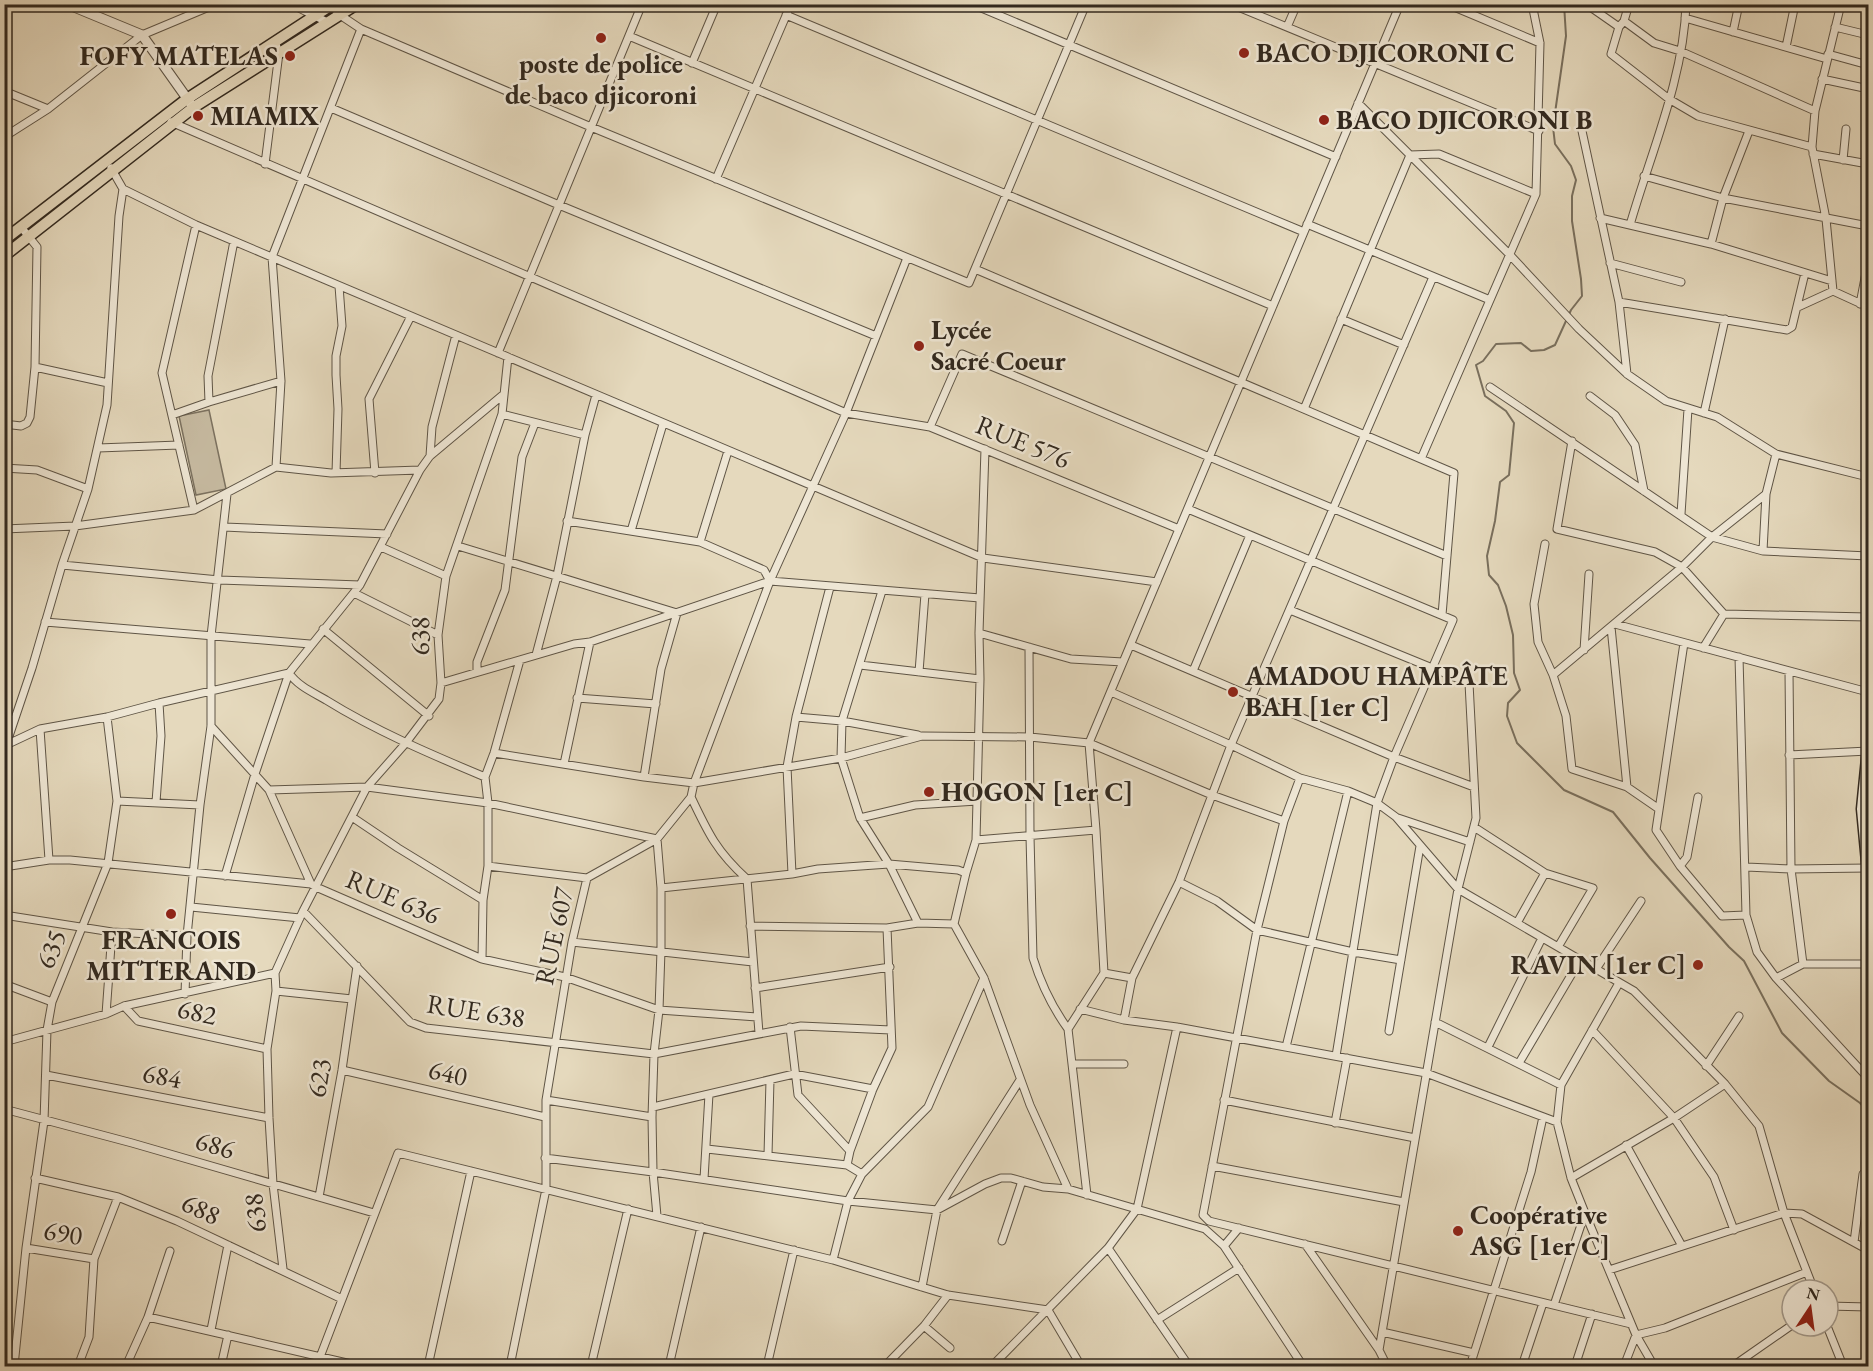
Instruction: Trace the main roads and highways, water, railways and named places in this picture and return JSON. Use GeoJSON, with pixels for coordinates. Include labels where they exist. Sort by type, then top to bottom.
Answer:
{"type":"FeatureCollection","features":[{"type":"Feature","properties":{"kind":"main road"},"geometry":{"type":"LineString","coordinates":[[190,103],[279,53],[357,4]]}},
{"type":"Feature","properties":{"kind":"main road"},"geometry":{"type":"LineString","coordinates":[[4,256],[113,171],[190,103],[275,41],[331,6]]}},
{"type":"Feature","properties":{"kind":"main road"},"geometry":{"type":"LineString","coordinates":[[4,240],[106,161],[170,119]]}},
{"type":"Feature","properties":{"kind":"main road"},"geometry":{"type":"LineString","coordinates":[[1868,750],[1862,809],[1869,873]]}},
{"type":"Feature","properties":{"kind":"waterway"},"geometry":{"type":"LineString","coordinates":[[1564,4],[1566,36],[1553,127],[1555,144],[1571,166],[1576,180],[1572,196],[1572,221],[1582,296],[1571,310],[1555,345],[1544,350],[1531,351],[1521,343],[1496,344],[1483,361],[1476,365],[1485,396],[1506,411],[1514,423],[1509,475],[1500,482],[1495,521],[1487,556],[1489,575],[1498,585],[1506,606],[1513,635],[1514,673],[1520,690],[1508,703],[1507,716],[1517,743],[1564,790],[1613,812],[1650,858],[1744,961],[1782,1033],[1829,1081],[1860,1103],[1868,1112]]}},
{"type":"Feature","properties":{"kind":"place","name":"poste de police de baco djicoroni"},"geometry":{"type":"Point","coordinates":[601,38]}},
{"type":"Feature","properties":{"kind":"place","name":"BACO DJICORONI C"},"geometry":{"type":"Point","coordinates":[1244,53]}},
{"type":"Feature","properties":{"kind":"place","name":"FOFY MATELAS"},"geometry":{"type":"Point","coordinates":[290,56]}},
{"type":"Feature","properties":{"kind":"place","name":"MIAMIX"},"geometry":{"type":"Point","coordinates":[198,116]}},
{"type":"Feature","properties":{"kind":"place","name":"BACO DJICORONI B"},"geometry":{"type":"Point","coordinates":[1324,120]}},
{"type":"Feature","properties":{"kind":"place","name":"Lycée Sacré Coeur"},"geometry":{"type":"Point","coordinates":[919,346]}},
{"type":"Feature","properties":{"kind":"place","name":"AMADOU HAMPÂTE BAH [1er C]"},"geometry":{"type":"Point","coordinates":[1233,692]}},
{"type":"Feature","properties":{"kind":"place","name":"HOGON [1er C]"},"geometry":{"type":"Point","coordinates":[929,792]}},
{"type":"Feature","properties":{"kind":"place","name":"FRANCOIS MITTERAND"},"geometry":{"type":"Point","coordinates":[171,914]}},
{"type":"Feature","properties":{"kind":"place","name":"RAVIN [1er C]"},"geometry":{"type":"Point","coordinates":[1698,965]}},
{"type":"Feature","properties":{"kind":"place","name":"Coopérative ASG [1er C]"},"geometry":{"type":"Point","coordinates":[1458,1231]}}]}
